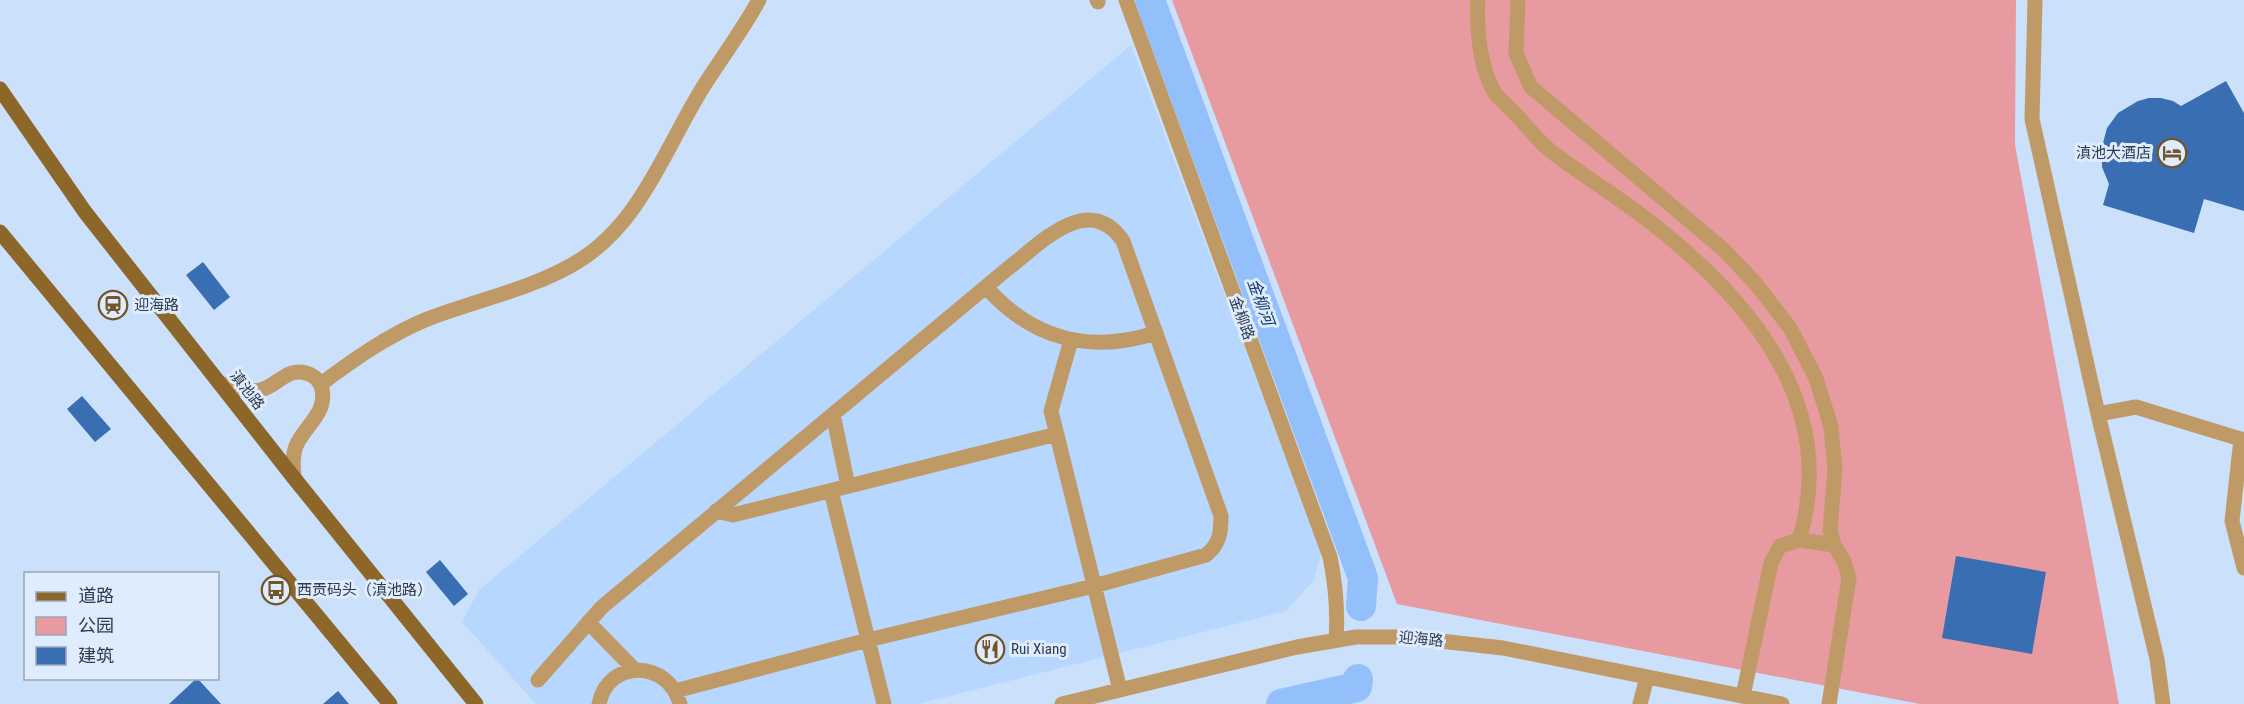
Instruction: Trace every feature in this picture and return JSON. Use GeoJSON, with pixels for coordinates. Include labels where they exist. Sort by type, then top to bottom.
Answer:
{"type":"FeatureCollection","features":[{"type":"Feature","properties":{"kind":"main road","name":"滇池路"},"geometry":{"type":"LineString","coordinates":[[0,89],[85,212],[294,478],[476,704]]}},
{"type":"Feature","properties":{"kind":"main road"},"geometry":{"type":"LineString","coordinates":[[0,232],[390,704]]}},
{"type":"Feature","properties":{"kind":"street"},"geometry":{"type":"LineString","coordinates":[[321,384],[385,339],[424,320],[547,277],[576,263],[600,247],[621,226],[638,203],[705,84],[745,26],[759,0]]}},
{"type":"Feature","properties":{"kind":"street","name":"金柳路"},"geometry":{"type":"LineString","coordinates":[[1126,0],[1330,557],[1337,598],[1336,640]]}},
{"type":"Feature","properties":{"kind":"street"},"geometry":{"type":"LineString","coordinates":[[1504,0],[1517,5],[1516,54],[1531,87],[1724,250],[1756,284],[1790,328],[1816,378],[1831,427],[1835,470],[1830,530],[1834,545],[1845,561],[1849,578],[1829,704]]}},
{"type":"Feature","properties":{"kind":"street"},"geometry":{"type":"LineString","coordinates":[[2035,0],[2031,119],[2157,659],[2163,704]]}},
{"type":"Feature","properties":{"kind":"street"},"geometry":{"type":"LineString","coordinates":[[1481,3],[1481,58],[1495,92],[1550,150],[1645,218],[1706,269],[1737,302],[1769,343],[1793,388],[1806,432],[1809,470],[1807,512],[1799,540]]}},
{"type":"Feature","properties":{"kind":"street"},"geometry":{"type":"LineString","coordinates":[[538,680],[602,607],[986,287],[1051,236],[1070,224],[1085,219],[1101,220],[1115,229],[1123,241],[1221,516],[1221,530],[1216,546],[1206,555],[1094,586],[868,640],[678,698],[663,677],[655,673],[635,670],[625,672],[609,683],[603,691],[599,704]]}},
{"type":"Feature","properties":{"kind":"street"},"geometry":{"type":"LineString","coordinates":[[986,287],[997,300],[1023,321],[1071,340],[1114,342],[1156,333]]}},
{"type":"Feature","properties":{"kind":"street"},"geometry":{"type":"LineString","coordinates":[[1071,340],[1051,411],[1120,690]]}},
{"type":"Feature","properties":{"kind":"street"},"geometry":{"type":"LineString","coordinates":[[219,383],[242,389],[261,390],[270,387],[285,375],[297,372],[313,376],[321,384],[323,396],[321,410],[303,433],[295,448],[294,478]]}},
{"type":"Feature","properties":{"kind":"street"},"geometry":{"type":"LineString","coordinates":[[2098,414],[2136,407],[2243,440],[2238,520],[2244,568]]}},
{"type":"Feature","properties":{"kind":"street"},"geometry":{"type":"LineString","coordinates":[[833,414],[848,486]]}},
{"type":"Feature","properties":{"kind":"street"},"geometry":{"type":"LineString","coordinates":[[716,512],[733,515],[1057,434]]}},
{"type":"Feature","properties":{"kind":"street"},"geometry":{"type":"LineString","coordinates":[[831,491],[884,704]]}},
{"type":"Feature","properties":{"kind":"street"},"geometry":{"type":"LineString","coordinates":[[1743,696],[1771,563],[1780,546],[1799,540],[1834,545]]}},
{"type":"Feature","properties":{"kind":"street"},"geometry":{"type":"LineString","coordinates":[[588,622],[635,670]]}},
{"type":"Feature","properties":{"kind":"street","name":"迎海路"},"geometry":{"type":"LineString","coordinates":[[1062,704],[1276,651],[1356,637],[1404,637],[1492,647],[1782,704]]}},
{"type":"Feature","properties":{"kind":"street"},"geometry":{"type":"LineString","coordinates":[[1640,704],[1647,677]]}},
{"type":"Feature","properties":{"kind":"shaded area"},"geometry":{"type":"Polygon","coordinates":[[[1131,45],[1321,552],[1314,580],[1286,611],[918,704],[536,704],[462,622],[479,590],[1131,45]]]}},
{"type":"Feature","properties":{"kind":"green space"},"geometry":{"type":"Polygon","coordinates":[[[1172,0],[2016,0],[2015,145],[2119,704],[1920,704],[1397,604],[1172,0]]]}},
{"type":"Feature","properties":{"kind":"building","name":"滇池大酒店"},"geometry":{"type":"Polygon","coordinates":[[[2226,81],[2244,113],[2244,211],[2204,199],[2194,233],[2103,205],[2109,184],[2102,167],[2102,147],[2107,128],[2118,113],[2138,101],[2149,98],[2173,101],[2181,106],[2226,81]]]}},
{"type":"Feature","properties":{"kind":"building"},"geometry":{"type":"Polygon","coordinates":[[[203,262],[230,297],[214,310],[186,275],[203,262]]]}},
{"type":"Feature","properties":{"kind":"building"},"geometry":{"type":"Polygon","coordinates":[[[82,396],[111,429],[95,442],[67,409],[82,396]]]}},
{"type":"Feature","properties":{"kind":"building"},"geometry":{"type":"Polygon","coordinates":[[[1956,556],[2046,572],[2032,654],[1942,638],[1956,556]]]}},
{"type":"Feature","properties":{"kind":"building"},"geometry":{"type":"Polygon","coordinates":[[[440,560],[468,594],[454,606],[426,572],[440,560]]]}},
{"type":"Feature","properties":{"kind":"building"},"geometry":{"type":"Polygon","coordinates":[[[195,680],[199,680],[221,704],[169,704],[195,680]]]}},
{"type":"Feature","properties":{"kind":"building"},"geometry":{"type":"Polygon","coordinates":[[[338,691],[349,704],[323,704],[338,691]]]}},
{"type":"Feature","properties":{"kind":"waterway","name":"金柳河"},"geometry":{"type":"LineString","coordinates":[[1150,0],[1363,578],[1361,606]]}},
{"type":"Feature","properties":{"kind":"waterway","name":"金柳河"},"geometry":{"type":"LineString","coordinates":[[1281,704],[1357,687],[1358,679]]}},
{"type":"Feature","properties":{"kind":"place","name":"滇池大酒店"},"geometry":{"type":"Point","coordinates":[2172,153]}},
{"type":"Feature","properties":{"kind":"place","name":"迎海路"},"geometry":{"type":"Point","coordinates":[113,305]}},
{"type":"Feature","properties":{"kind":"place","name":"西贡码头（滇池路）"},"geometry":{"type":"Point","coordinates":[276,590]}},
{"type":"Feature","properties":{"kind":"place","name":"Rui Xiang"},"geometry":{"type":"Point","coordinates":[990,649]}}]}
